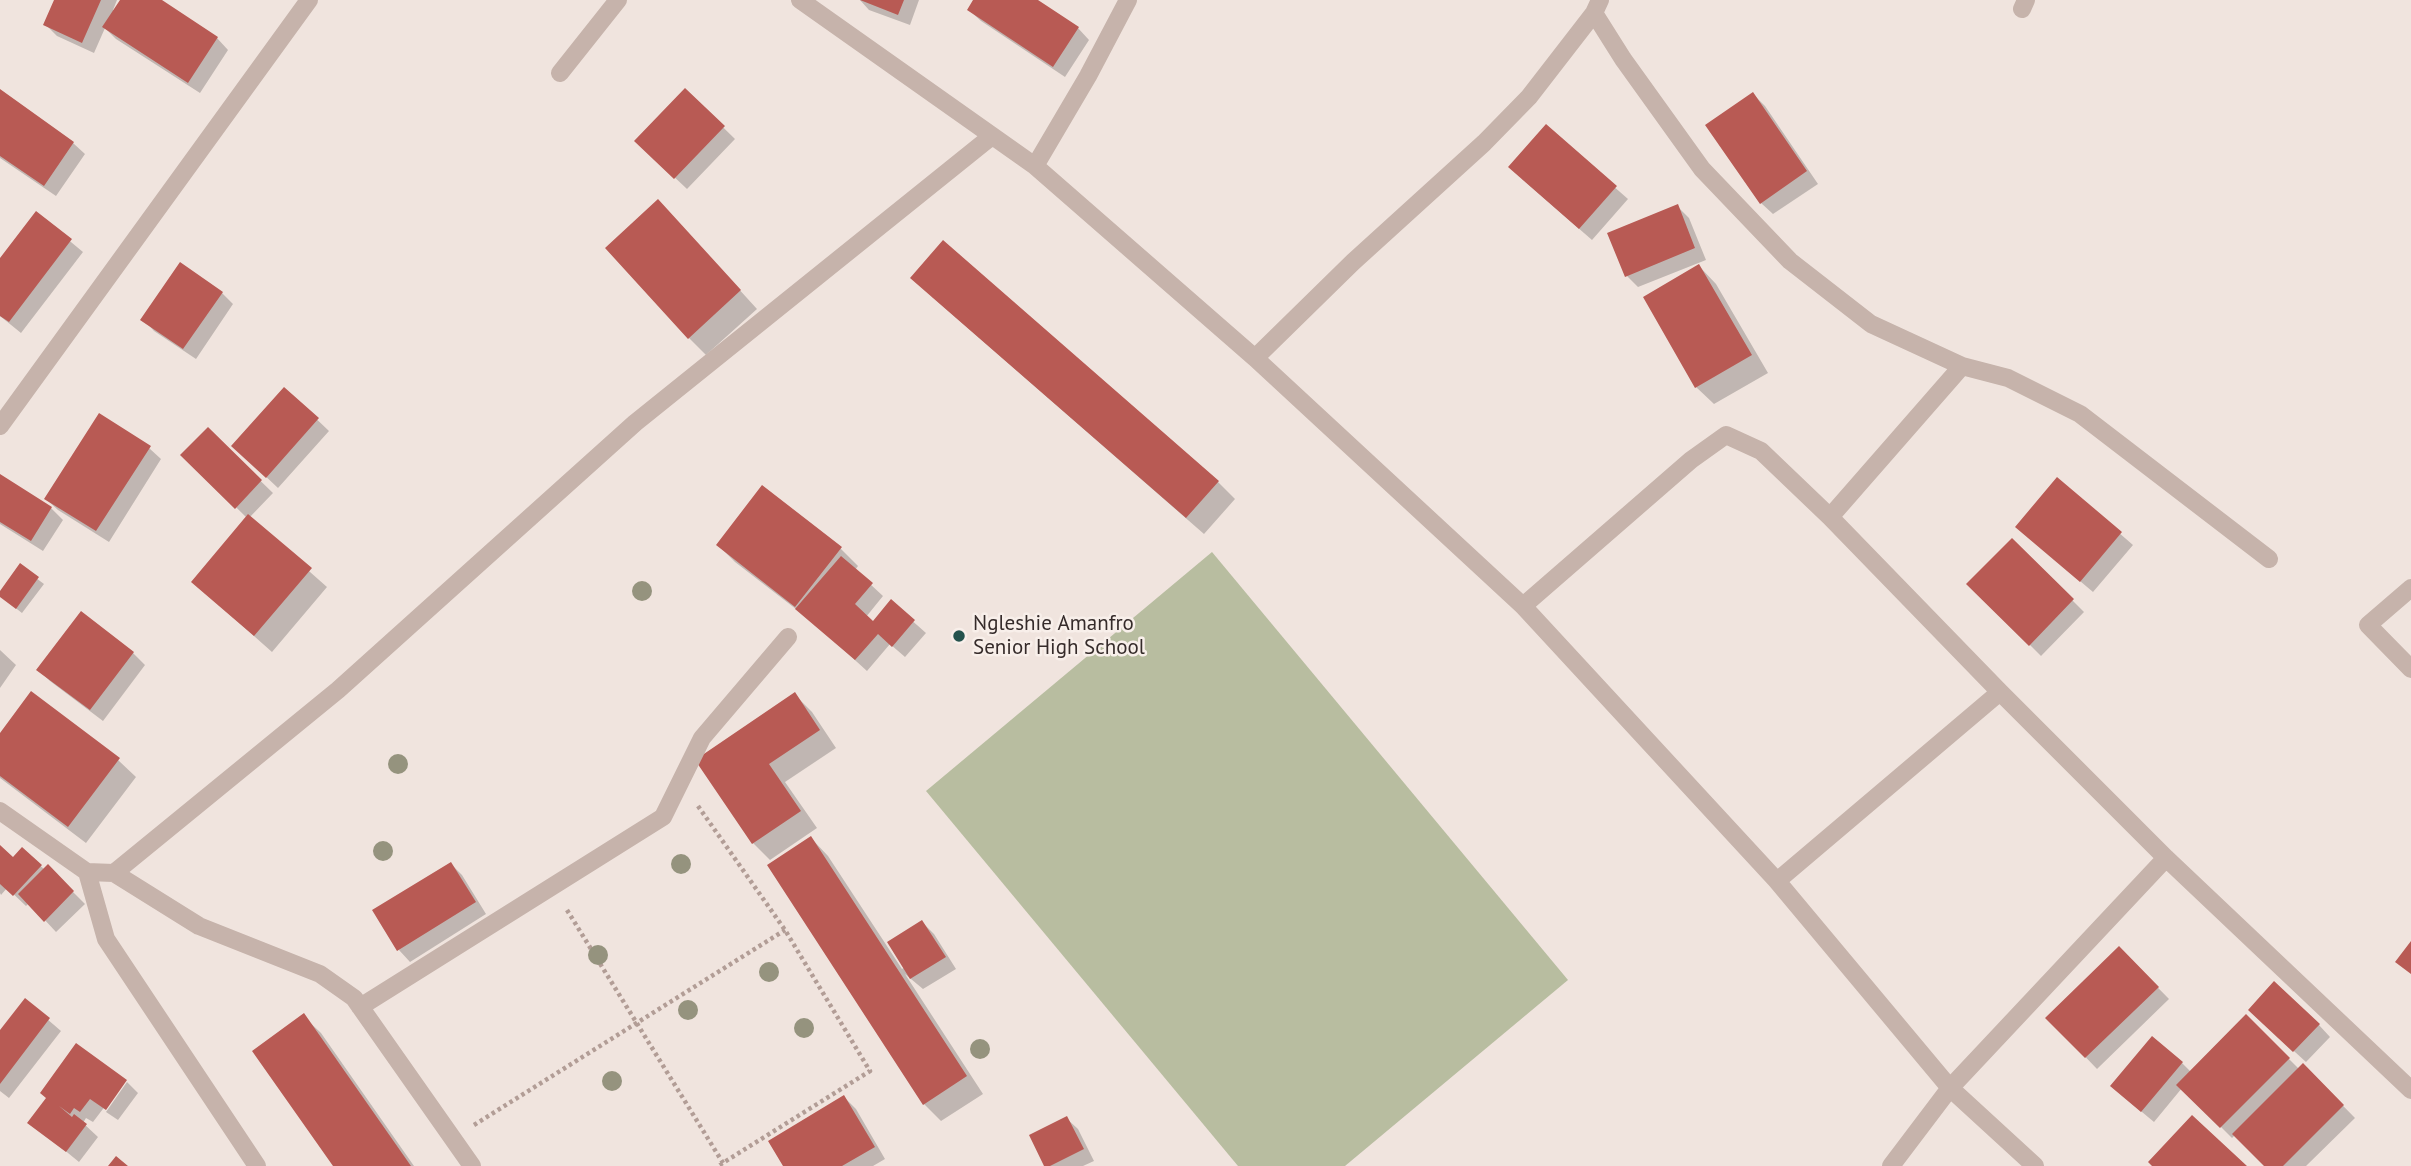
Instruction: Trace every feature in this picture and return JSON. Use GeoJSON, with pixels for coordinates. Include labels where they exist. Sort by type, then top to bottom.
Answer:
{"type":"FeatureCollection","features":[{"type":"Feature","properties":{"kind":"street"},"geometry":{"type":"LineString","coordinates":[[0,426],[309,0]]}},
{"type":"Feature","properties":{"kind":"street"},"geometry":{"type":"LineString","coordinates":[[561,73],[618,0]]}},
{"type":"Feature","properties":{"kind":"street"},"geometry":{"type":"LineString","coordinates":[[800,0],[1035,166],[1255,358],[1523,607],[1777,881],[1950,1088],[2035,1166]]}},
{"type":"Feature","properties":{"kind":"street"},"geometry":{"type":"LineString","coordinates":[[1035,166],[1088,76],[1128,0]]}},
{"type":"Feature","properties":{"kind":"street"},"geometry":{"type":"LineString","coordinates":[[1255,358],[1353,262],[1484,143],[1529,97],[1597,7],[1623,59],[1702,169],[1790,261],[1871,324],[1962,366],[2008,378],[2080,414],[2269,559]]}},
{"type":"Feature","properties":{"kind":"street"},"geometry":{"type":"LineString","coordinates":[[114,873],[338,690],[635,423],[992,136]]}},
{"type":"Feature","properties":{"kind":"street"},"geometry":{"type":"LineString","coordinates":[[1830,517],[1962,366]]}},
{"type":"Feature","properties":{"kind":"street"},"geometry":{"type":"LineString","coordinates":[[1523,607],[1691,460],[1726,435],[1760,451],[1830,517],[2166,858],[2411,1090]]}},
{"type":"Feature","properties":{"kind":"street"},"geometry":{"type":"LineString","coordinates":[[2411,588],[2368,625],[2411,669]]}},
{"type":"Feature","properties":{"kind":"street"},"geometry":{"type":"LineString","coordinates":[[360,1007],[663,817],[702,738],[788,636]]}},
{"type":"Feature","properties":{"kind":"street"},"geometry":{"type":"LineString","coordinates":[[1777,881],[2000,692]]}},
{"type":"Feature","properties":{"kind":"street"},"geometry":{"type":"LineString","coordinates":[[0,811],[87,872],[114,873],[199,926],[320,974],[354,998],[472,1166]]}},
{"type":"Feature","properties":{"kind":"street"},"geometry":{"type":"LineString","coordinates":[[1891,1166],[1950,1088],[2166,858]]}},
{"type":"Feature","properties":{"kind":"street"},"geometry":{"type":"LineString","coordinates":[[87,872],[106,940],[257,1166]]}},
{"type":"Feature","properties":{"kind":"path"},"geometry":{"type":"LineString","coordinates":[[552,886],[720,1164],[870,1071],[785,930],[681,781]]}},
{"type":"Feature","properties":{"kind":"path"},"geometry":{"type":"LineString","coordinates":[[453,1138],[785,930]]}},
{"type":"Feature","properties":{"kind":"green space"},"geometry":{"type":"Polygon","coordinates":[[[1212,552],[1568,980],[1345,1166],[1238,1166],[926,791],[1212,552]]]}},
{"type":"Feature","properties":{"kind":"building"},"geometry":{"type":"Polygon","coordinates":[[[54,0],[101,0],[82,43],[43,25],[54,0]]]}},
{"type":"Feature","properties":{"kind":"building"},"geometry":{"type":"Polygon","coordinates":[[[120,0],[162,0],[218,37],[188,83],[102,27],[120,0]]]}},
{"type":"Feature","properties":{"kind":"building"},"geometry":{"type":"Polygon","coordinates":[[[860,0],[904,0],[898,15],[860,0]]]}},
{"type":"Feature","properties":{"kind":"building"},"geometry":{"type":"Polygon","coordinates":[[[973,0],[1038,0],[1079,27],[1053,67],[967,10],[973,0]]]}},
{"type":"Feature","properties":{"kind":"building"},"geometry":{"type":"Polygon","coordinates":[[[685,88],[725,126],[674,179],[634,141],[685,88]]]}},
{"type":"Feature","properties":{"kind":"building"},"geometry":{"type":"Polygon","coordinates":[[[0,89],[74,142],[44,186],[0,156],[0,89]]]}},
{"type":"Feature","properties":{"kind":"building"},"geometry":{"type":"Polygon","coordinates":[[[1753,92],[1807,171],[1760,204],[1705,125],[1753,92]]]}},
{"type":"Feature","properties":{"kind":"building"},"geometry":{"type":"Polygon","coordinates":[[[1546,124],[1617,186],[1579,229],[1508,167],[1546,124]]]}},
{"type":"Feature","properties":{"kind":"building"},"geometry":{"type":"Polygon","coordinates":[[[658,199],[741,290],[688,339],[605,248],[658,199]]]}},
{"type":"Feature","properties":{"kind":"building"},"geometry":{"type":"Polygon","coordinates":[[[1678,204],[1695,248],[1625,277],[1607,233],[1678,204]]]}},
{"type":"Feature","properties":{"kind":"building"},"geometry":{"type":"Polygon","coordinates":[[[36,211],[72,239],[9,322],[0,316],[0,258],[36,211]]]}},
{"type":"Feature","properties":{"kind":"building"},"geometry":{"type":"Polygon","coordinates":[[[943,240],[1219,481],[1186,518],[910,278],[943,240]]]}},
{"type":"Feature","properties":{"kind":"building"},"geometry":{"type":"Polygon","coordinates":[[[180,262],[223,292],[183,349],[140,320],[180,262]]]}},
{"type":"Feature","properties":{"kind":"building"},"geometry":{"type":"Polygon","coordinates":[[[1699,264],[1752,355],[1695,388],[1643,297],[1699,264]]]}},
{"type":"Feature","properties":{"kind":"building"},"geometry":{"type":"Polygon","coordinates":[[[284,387],[319,418],[266,478],[231,446],[284,387]]]}},
{"type":"Feature","properties":{"kind":"building"},"geometry":{"type":"Polygon","coordinates":[[[99,413],[151,446],[96,531],[44,499],[99,413]]]}},
{"type":"Feature","properties":{"kind":"building"},"geometry":{"type":"Polygon","coordinates":[[[208,427],[262,480],[235,509],[180,455],[208,427]]]}},
{"type":"Feature","properties":{"kind":"building"},"geometry":{"type":"Polygon","coordinates":[[[0,474],[52,507],[31,541],[0,522],[0,474]]]}},
{"type":"Feature","properties":{"kind":"building"},"geometry":{"type":"Polygon","coordinates":[[[2057,477],[2122,532],[2080,582],[2015,527],[2057,477]]]}},
{"type":"Feature","properties":{"kind":"building"},"geometry":{"type":"Polygon","coordinates":[[[762,485],[842,547],[795,607],[716,545],[762,485]]]}},
{"type":"Feature","properties":{"kind":"building"},"geometry":{"type":"Polygon","coordinates":[[[248,514],[312,568],[254,636],[191,582],[248,514]]]}},
{"type":"Feature","properties":{"kind":"building"},"geometry":{"type":"Polygon","coordinates":[[[2012,538],[2074,599],[2029,646],[1966,584],[2012,538]]]}},
{"type":"Feature","properties":{"kind":"building"},"geometry":{"type":"Polygon","coordinates":[[[841,556],[873,583],[855,604],[873,621],[891,599],[915,620],[892,647],[878,634],[855,660],[795,609],[841,556]]]}},
{"type":"Feature","properties":{"kind":"building"},"geometry":{"type":"Polygon","coordinates":[[[20,563],[39,577],[16,609],[0,597],[0,591],[20,563]]]}},
{"type":"Feature","properties":{"kind":"building"},"geometry":{"type":"Polygon","coordinates":[[[81,611],[134,652],[90,710],[36,670],[81,611]]]}},
{"type":"Feature","properties":{"kind":"building"},"geometry":{"type":"Polygon","coordinates":[[[31,691],[120,758],[68,827],[0,776],[0,733],[31,691]]]}},
{"type":"Feature","properties":{"kind":"building"},"geometry":{"type":"Polygon","coordinates":[[[795,692],[820,730],[769,764],[801,811],[752,844],[695,760],[795,692]]]}},
{"type":"Feature","properties":{"kind":"building"},"geometry":{"type":"Polygon","coordinates":[[[811,836],[967,1076],[923,1105],[767,865],[811,836]]]}},
{"type":"Feature","properties":{"kind":"building"},"geometry":{"type":"Polygon","coordinates":[[[0,845],[13,857],[22,847],[42,865],[13,896],[0,884],[0,845]]]}},
{"type":"Feature","properties":{"kind":"building"},"geometry":{"type":"Polygon","coordinates":[[[451,862],[476,902],[397,951],[372,910],[451,862]]]}},
{"type":"Feature","properties":{"kind":"building"},"geometry":{"type":"Polygon","coordinates":[[[48,864],[74,891],[44,922],[18,894],[48,864]]]}},
{"type":"Feature","properties":{"kind":"building"},"geometry":{"type":"Polygon","coordinates":[[[922,920],[946,957],[910,979],[887,942],[922,920]]]}},
{"type":"Feature","properties":{"kind":"building"},"geometry":{"type":"Polygon","coordinates":[[[2411,941],[2411,974],[2395,962],[2411,941]]]}},
{"type":"Feature","properties":{"kind":"building"},"geometry":{"type":"Polygon","coordinates":[[[2119,946],[2159,987],[2085,1058],[2045,1018],[2119,946]]]}},
{"type":"Feature","properties":{"kind":"building"},"geometry":{"type":"Polygon","coordinates":[[[2274,981],[2320,1024],[2293,1052],[2248,1010],[2274,981]]]}},
{"type":"Feature","properties":{"kind":"building"},"geometry":{"type":"Polygon","coordinates":[[[25,998],[50,1018],[0,1084],[0,1030],[25,998]]]}},
{"type":"Feature","properties":{"kind":"building"},"geometry":{"type":"Polygon","coordinates":[[[304,1013],[411,1166],[333,1166],[252,1051],[304,1013]]]}},
{"type":"Feature","properties":{"kind":"building"},"geometry":{"type":"Polygon","coordinates":[[[2246,1014],[2290,1058],[2220,1128],[2176,1085],[2246,1014]]]}},
{"type":"Feature","properties":{"kind":"building"},"geometry":{"type":"Polygon","coordinates":[[[2152,1036],[2183,1062],[2141,1112],[2110,1086],[2152,1036]]]}},
{"type":"Feature","properties":{"kind":"building"},"geometry":{"type":"Polygon","coordinates":[[[76,1043],[127,1080],[106,1110],[90,1099],[80,1112],[74,1108],[70,1114],[59,1106],[72,1117],[74,1114],[87,1124],[66,1152],[27,1123],[46,1098],[40,1093],[76,1043]]]}},
{"type":"Feature","properties":{"kind":"building"},"geometry":{"type":"Polygon","coordinates":[[[2303,1063],[2344,1105],[2283,1166],[2264,1166],[2232,1134],[2303,1063]]]}},
{"type":"Feature","properties":{"kind":"building"},"geometry":{"type":"Polygon","coordinates":[[[844,1095],[875,1147],[842,1166],[783,1166],[768,1141],[844,1095]]]}},
{"type":"Feature","properties":{"kind":"building"},"geometry":{"type":"Polygon","coordinates":[[[2192,1115],[2247,1166],[2152,1166],[2148,1162],[2192,1115]]]}},
{"type":"Feature","properties":{"kind":"building"},"geometry":{"type":"Polygon","coordinates":[[[1067,1116],[1084,1149],[1050,1166],[1044,1166],[1029,1135],[1067,1116]]]}},
{"type":"Feature","properties":{"kind":"building"},"geometry":{"type":"Polygon","coordinates":[[[116,1156],[128,1166],[108,1166],[116,1156]]]}},
{"type":"Feature","properties":{"kind":"place","name":"Ngleshie Amanfro Senior High School"},"geometry":{"type":"Point","coordinates":[959,636]}}]}
